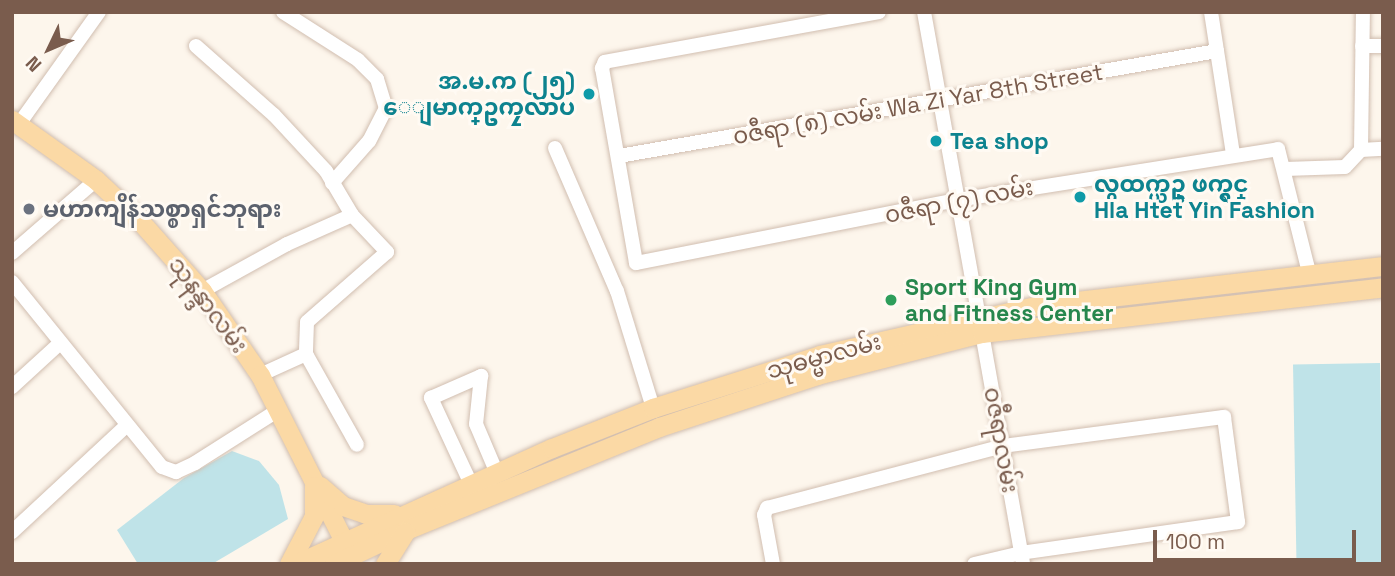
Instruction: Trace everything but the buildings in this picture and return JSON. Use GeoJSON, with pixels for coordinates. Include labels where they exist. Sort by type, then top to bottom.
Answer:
{"type":"FeatureCollection","features":[{"type":"Feature","properties":{"kind":"main road","name":"သုနန္ဒာလမ်း"},"geometry":{"type":"LineString","coordinates":[[15,122],[96,180],[140,221],[202,291],[260,375],[314,481],[346,556]]}},
{"type":"Feature","properties":{"kind":"main road","name":"သုဓမ္မာလမ်း"},"geometry":{"type":"LineString","coordinates":[[296,564],[346,556],[470,482],[552,448],[653,408],[820,355],[981,325],[1309,272],[1383,266]]}},
{"type":"Feature","properties":{"kind":"main road","name":"သုဓမ္မာလမ်း"},"geometry":{"type":"LineString","coordinates":[[404,521],[522,483],[659,427],[981,325],[1383,287]]}},
{"type":"Feature","properties":{"kind":"main road"},"geometry":{"type":"LineString","coordinates":[[314,481],[344,506],[404,521],[385,564]]}},
{"type":"Feature","properties":{"kind":"main road"},"geometry":{"type":"LineString","coordinates":[[289,564],[314,516],[314,481]]}},
{"type":"Feature","properties":{"kind":"street"},"geometry":{"type":"LineString","coordinates":[[15,122],[99,12]]}},
{"type":"Feature","properties":{"kind":"street"},"geometry":{"type":"LineString","coordinates":[[283,12],[358,60],[376,79],[386,108],[369,141],[332,183]]}},
{"type":"Feature","properties":{"kind":"street"},"geometry":{"type":"LineString","coordinates":[[619,156],[602,68],[605,62],[879,12]]}},
{"type":"Feature","properties":{"kind":"street","name":"ဝဇီရာလမ်း"},"geometry":{"type":"LineString","coordinates":[[924,12],[1022,558]]}},
{"type":"Feature","properties":{"kind":"street"},"geometry":{"type":"LineString","coordinates":[[1211,12],[1233,154]]}},
{"type":"Feature","properties":{"kind":"street"},"geometry":{"type":"LineString","coordinates":[[1309,272],[1285,169],[1345,167],[1361,150],[1363,12]]}},
{"type":"Feature","properties":{"kind":"street"},"geometry":{"type":"LineString","coordinates":[[196,46],[274,115],[332,183],[352,215],[387,252],[307,322],[306,354],[357,445]]}},
{"type":"Feature","properties":{"kind":"street"},"geometry":{"type":"LineString","coordinates":[[1362,47],[1383,46]]}},
{"type":"Feature","properties":{"kind":"street","name":"၀ဇီရာ (၈) လမ်း Wa Zi Yar 8th Street"},"geometry":{"type":"LineString","coordinates":[[619,156],[1217,51]]}},
{"type":"Feature","properties":{"kind":"street"},"geometry":{"type":"LineString","coordinates":[[555,148],[617,291],[653,408]]}},
{"type":"Feature","properties":{"kind":"street","name":"၀ဇီရာ (၇) လမ်း"},"geometry":{"type":"LineString","coordinates":[[619,156],[636,263],[642,265],[957,200],[1233,154],[1278,149],[1285,169]]}},
{"type":"Feature","properties":{"kind":"street"},"geometry":{"type":"LineString","coordinates":[[1361,150],[1383,149]]}},
{"type":"Feature","properties":{"kind":"street"},"geometry":{"type":"LineString","coordinates":[[12,253],[96,180]]}},
{"type":"Feature","properties":{"kind":"street"},"geometry":{"type":"LineString","coordinates":[[202,291],[287,244],[352,215]]}},
{"type":"Feature","properties":{"kind":"street"},"geometry":{"type":"LineString","coordinates":[[12,282],[125,427],[162,467],[176,472],[276,411]]}},
{"type":"Feature","properties":{"kind":"street"},"geometry":{"type":"LineString","coordinates":[[12,387],[60,342]]}},
{"type":"Feature","properties":{"kind":"street"},"geometry":{"type":"LineString","coordinates":[[260,375],[306,354]]}},
{"type":"Feature","properties":{"kind":"street"},"geometry":{"type":"LineString","coordinates":[[470,482],[431,398],[481,376],[476,424],[496,471]]}},
{"type":"Feature","properties":{"kind":"street"},"geometry":{"type":"LineString","coordinates":[[773,564],[765,511],[1003,446],[1224,417],[1238,522],[974,564]]}},
{"type":"Feature","properties":{"kind":"street"},"geometry":{"type":"LineString","coordinates":[[12,532],[125,427]]}},
{"type":"Feature","properties":{"kind":"water"},"geometry":{"type":"Polygon","coordinates":[[[1380,363],[1383,564],[1296,564],[1293,365],[1380,363]]]}},
{"type":"Feature","properties":{"kind":"water"},"geometry":{"type":"Polygon","coordinates":[[[232,451],[259,461],[279,485],[288,519],[212,564],[138,564],[117,530],[184,478],[232,451]]]}},
{"type":"Feature","properties":{"kind":"place","name":"အ.မ.က (၂၅) ေျမာက္ဥကၠလာပ"},"geometry":{"type":"Point","coordinates":[589,94]}},
{"type":"Feature","properties":{"kind":"place","name":"Tea shop"},"geometry":{"type":"Point","coordinates":[936,141]}},
{"type":"Feature","properties":{"kind":"place","name":"လွထက္ယဥ္ ဖက္ရွင္ Hla Htet Yin Fashion"},"geometry":{"type":"Point","coordinates":[1080,197]}},
{"type":"Feature","properties":{"kind":"place","name":"မဟာကျိန်သစ္စာရှင်ဘုရား"},"geometry":{"type":"Point","coordinates":[29,209]}},
{"type":"Feature","properties":{"kind":"place","name":"Sport King Gym and Fitness Center"},"geometry":{"type":"Point","coordinates":[891,300]}}]}
